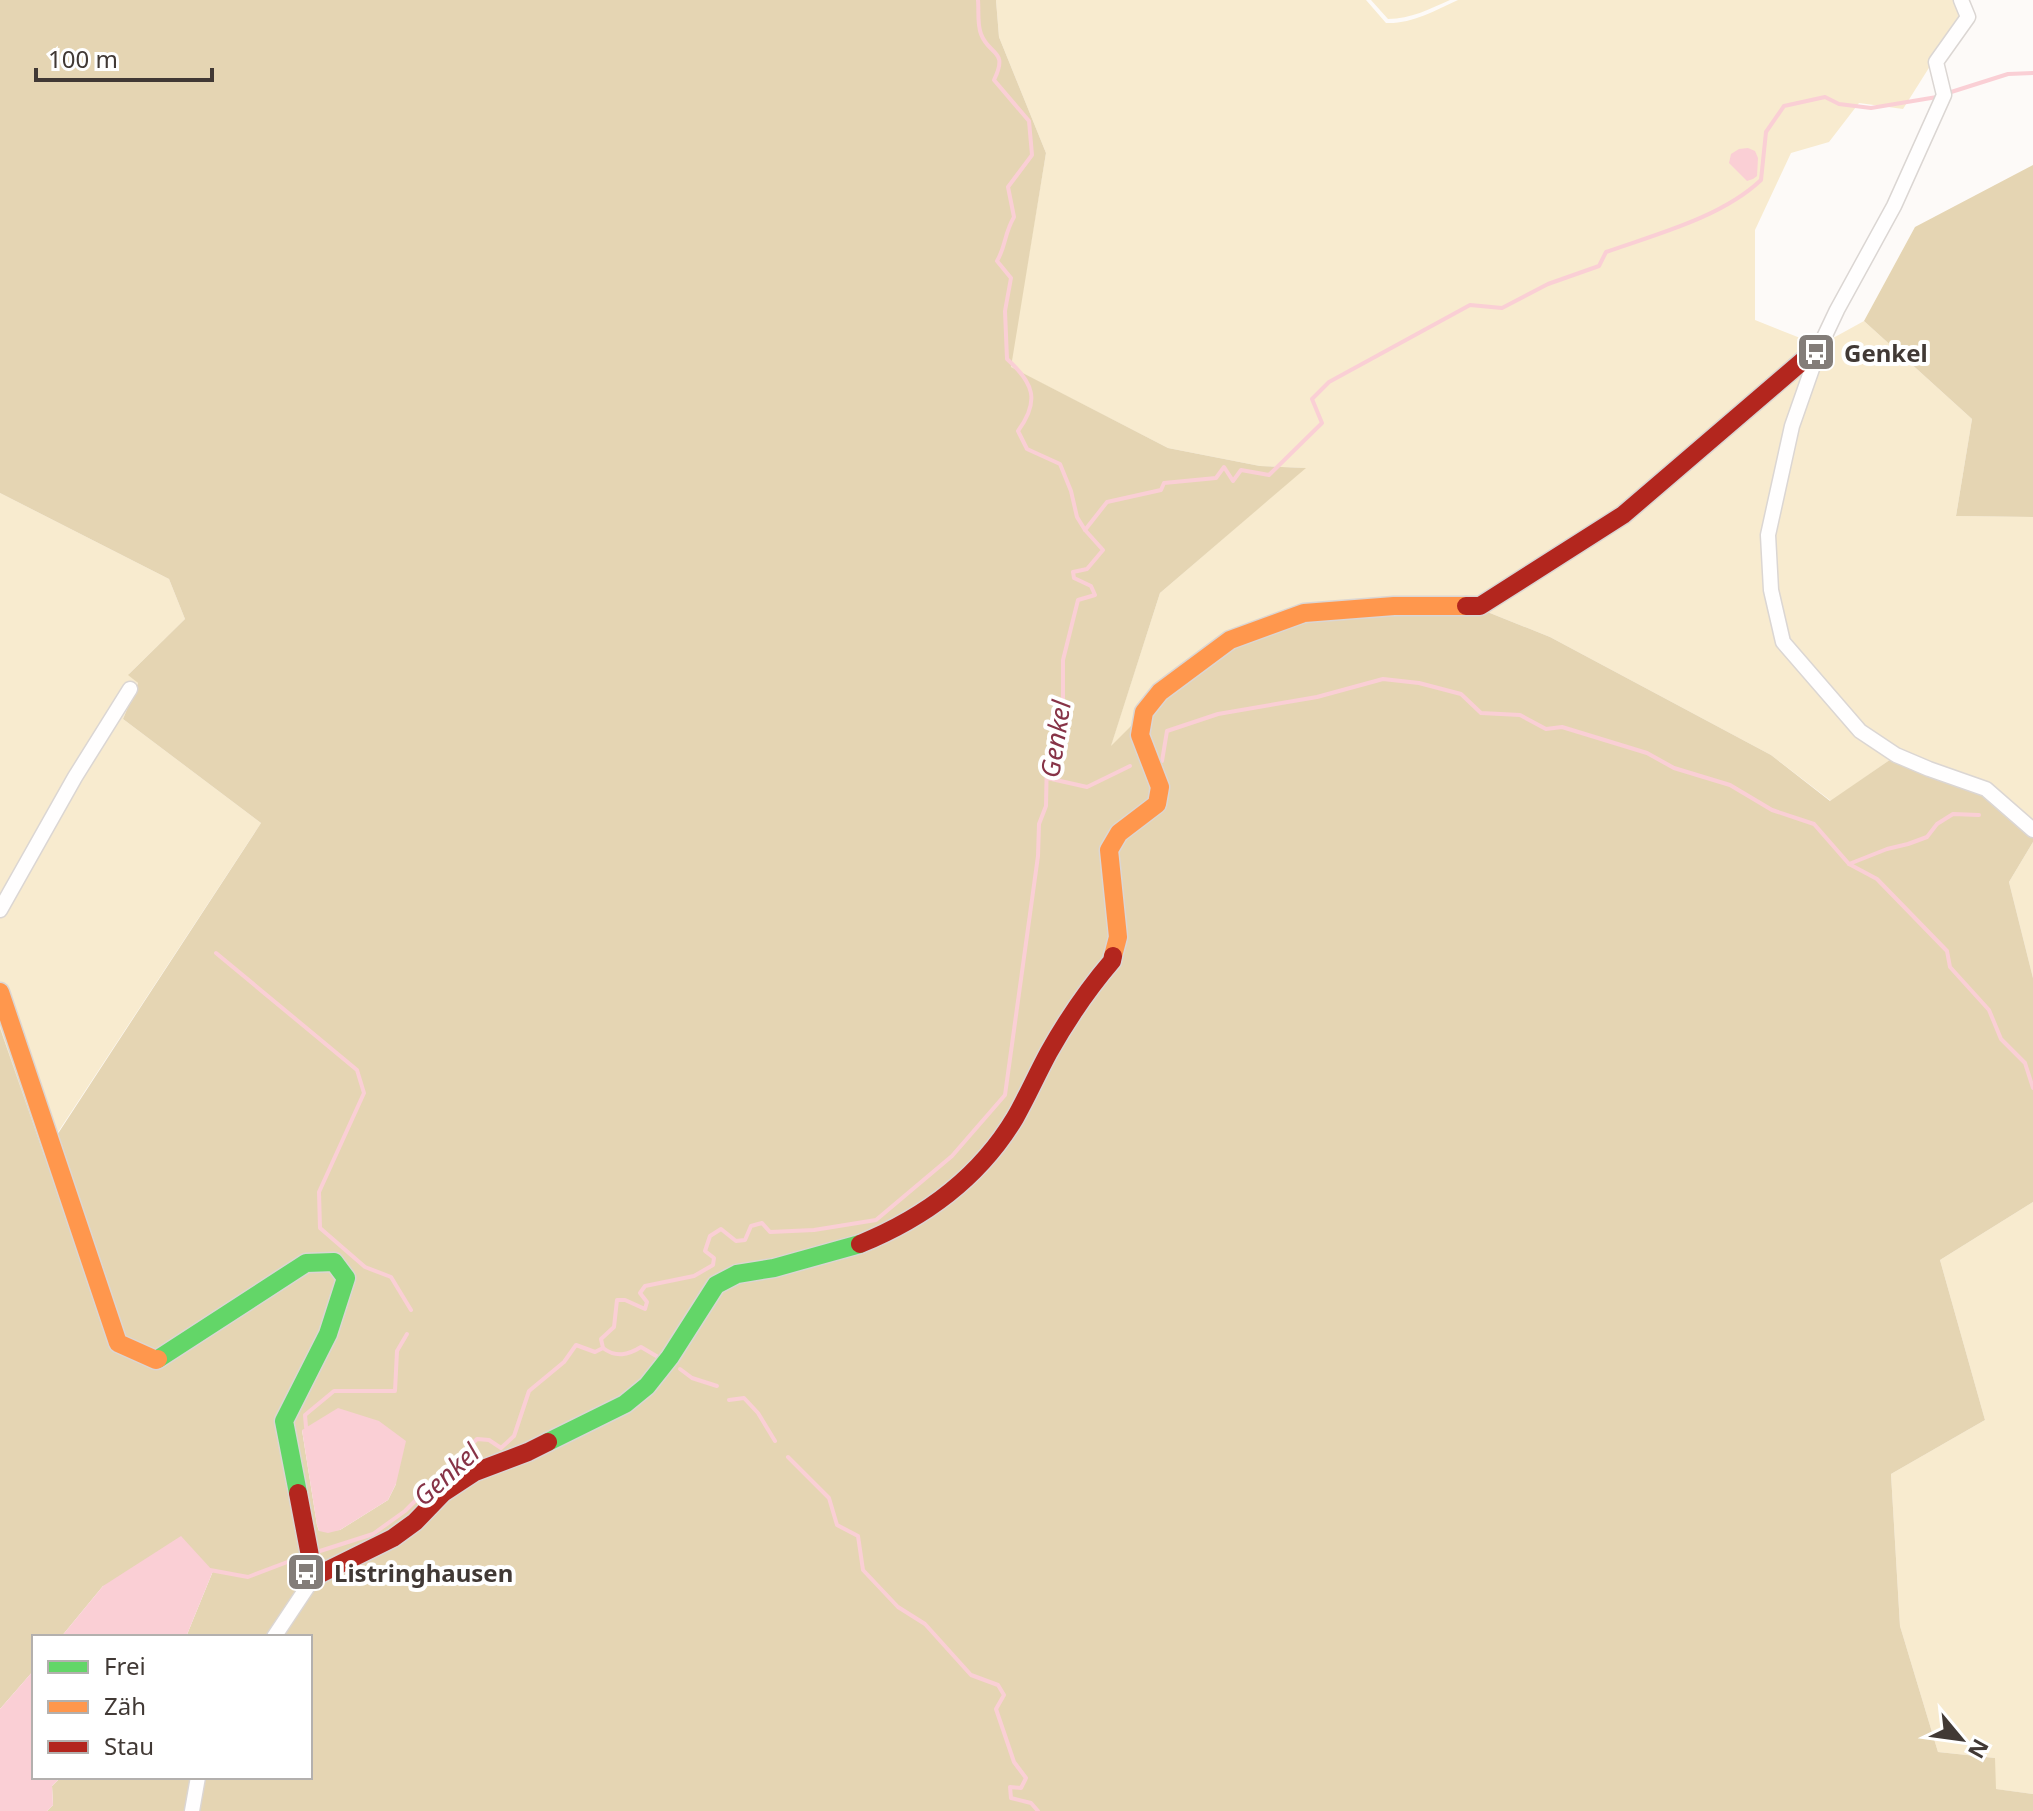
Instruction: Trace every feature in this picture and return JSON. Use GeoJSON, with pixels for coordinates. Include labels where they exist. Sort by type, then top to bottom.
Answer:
{"type":"FeatureCollection","features":[{"type":"Feature","properties":{"kind":"street"},"geometry":{"type":"LineString","coordinates":[[1961,0],[1968,17],[1936,62],[1944,95],[1894,206],[1820,346],[1792,426],[1768,535],[1771,590],[1783,642],[1860,731],[1896,755],[1986,789],[2033,830]]}},
{"type":"Feature","properties":{"kind":"street"},"geometry":{"type":"LineString","coordinates":[[275,1635],[314,1577],[393,1538],[415,1522],[443,1493],[475,1472],[528,1452],[625,1404],[647,1386],[670,1357],[716,1285],[737,1274],[832,1253],[888,1233],[911,1221],[954,1190],[988,1155],[1014,1119],[1049,1052],[1090,987],[1112,961],[1118,937],[1109,850],[1119,833],[1157,804],[1160,787],[1140,735],[1144,712],[1160,692],[1230,640],[1304,613],[1394,606],[1480,606],[1623,515],[1820,346]]}},
{"type":"Feature","properties":{"kind":"street"},"geometry":{"type":"LineString","coordinates":[[0,910],[83,764],[130,689]]}},
{"type":"Feature","properties":{"kind":"street"},"geometry":{"type":"LineString","coordinates":[[0,992],[118,1343],[156,1360],[306,1263],[334,1262],[346,1278],[328,1334],[284,1421],[314,1577]]}},
{"type":"Feature","properties":{"kind":"street"},"geometry":{"type":"LineString","coordinates":[[192,1811],[198,1779]]}},
{"type":"Feature","properties":{"kind":"shaded area"},"geometry":{"type":"Polygon","coordinates":[[[0,0],[996,0],[999,37],[1046,153],[1011,367],[1168,448],[1260,466],[1306,468],[1160,593],[1111,746],[1164,693],[1230,643],[1303,617],[1480,609],[1550,637],[1771,755],[1830,801],[1894,757],[1983,790],[2033,835],[2033,842],[2009,882],[2033,978],[2033,1202],[1940,1260],[1985,1420],[1891,1474],[1900,1626],[1938,1752],[1995,1758],[1996,1789],[2033,1794],[2033,1811],[47,1811],[53,1805],[52,1786],[59,1779],[312,1779],[312,1635],[187,1635],[213,1571],[103,1586],[63,1635],[32,1635],[32,1672],[0,1709],[0,1028],[44,1155],[261,823],[123,719],[138,683],[128,675],[185,619],[169,579],[0,493],[0,0]],[[302,1430],[319,1531],[340,1530],[388,1500],[396,1484],[302,1430]]]}},
{"type":"Feature","properties":{"kind":"shaded area"},"geometry":{"type":"Polygon","coordinates":[[[996,0],[1366,0],[1386,23],[1396,23],[1414,19],[1458,0],[1953,0],[1961,17],[1903,109],[1859,103],[1829,142],[1791,153],[1755,230],[1755,320],[1818,345],[1622,513],[1480,604],[1152,705],[1110,748],[1160,593],[1305,468],[1260,466],[1168,448],[1010,367],[1046,153],[999,37],[996,0]]]}},
{"type":"Feature","properties":{"kind":"shaded area"},"geometry":{"type":"Polygon","coordinates":[[[1371,0],[1450,0],[1412,15],[1388,19],[1371,0]]]}},
{"type":"Feature","properties":{"kind":"shaded area"},"geometry":{"type":"Polygon","coordinates":[[[1748,148],[1755,151],[1758,158],[1757,176],[1747,181],[1729,163],[1731,154],[1748,148]]]}},
{"type":"Feature","properties":{"kind":"shaded area"},"geometry":{"type":"Polygon","coordinates":[[[2033,165],[2033,517],[1956,516],[1972,419],[1864,321],[1915,227],[2033,165]]]}},
{"type":"Feature","properties":{"kind":"shaded area"},"geometry":{"type":"Polygon","coordinates":[[[1864,321],[1972,419],[1956,516],[2033,517],[2033,826],[1862,728],[1785,640],[1773,590],[1771,535],[1795,426],[1824,343],[1864,321]]]}},
{"type":"Feature","properties":{"kind":"shaded area"},"geometry":{"type":"Polygon","coordinates":[[[1817,350],[1767,536],[1782,645],[1894,757],[1831,801],[1771,755],[1550,637],[1480,609],[1625,515],[1817,350]]]}},
{"type":"Feature","properties":{"kind":"shaded area"},"geometry":{"type":"Polygon","coordinates":[[[0,493],[169,579],[185,619],[129,674],[138,683],[123,719],[261,823],[43,1155],[0,1028],[0,493]]]}},
{"type":"Feature","properties":{"kind":"shaded area"},"geometry":{"type":"Polygon","coordinates":[[[2033,842],[2033,978],[2009,882],[2033,842]]]}},
{"type":"Feature","properties":{"kind":"shaded area"},"geometry":{"type":"Polygon","coordinates":[[[2033,1202],[2033,1794],[1995,1789],[1995,1758],[1938,1752],[1900,1626],[1891,1474],[1985,1420],[1940,1260],[2033,1202]]]}},
{"type":"Feature","properties":{"kind":"shaded area"},"geometry":{"type":"Polygon","coordinates":[[[338,1408],[379,1421],[406,1441],[396,1484],[388,1500],[340,1530],[328,1533],[319,1531],[317,1525],[302,1430],[338,1408]]]}},
{"type":"Feature","properties":{"kind":"shaded area"},"geometry":{"type":"Polygon","coordinates":[[[181,1536],[213,1571],[187,1635],[63,1635],[103,1586],[181,1536]]]}},
{"type":"Feature","properties":{"kind":"shaded area"},"geometry":{"type":"Polygon","coordinates":[[[32,1672],[32,1779],[59,1779],[52,1786],[53,1805],[47,1811],[0,1811],[0,1709],[32,1672]]]}},
{"type":"Feature","properties":{"kind":"waterway"},"geometry":{"type":"LineString","coordinates":[[978,0],[981,34],[999,58],[994,80],[1029,121],[1032,155],[1008,187],[1014,217],[997,261],[1011,278],[1005,311],[1007,359],[1023,376],[1031,393],[1029,410],[1018,431],[1027,449],[1060,464],[1077,517],[1085,530]]}},
{"type":"Feature","properties":{"kind":"waterway","name":"Genkel"},"geometry":{"type":"LineString","coordinates":[[1948,93],[2008,74],[2033,73]]}},
{"type":"Feature","properties":{"kind":"waterway","name":"Genkel"},"geometry":{"type":"LineString","coordinates":[[320,1551],[373,1534],[405,1511],[477,1439],[489,1440],[501,1448],[514,1436],[529,1391],[564,1362],[576,1345],[595,1352],[603,1348],[601,1339],[614,1327],[617,1300],[625,1300],[645,1309],[647,1302],[640,1293],[645,1286],[694,1276],[713,1265],[714,1258],[705,1251],[710,1236],[721,1229],[736,1241],[745,1240],[751,1226],[762,1223],[770,1232],[814,1230],[876,1220],[952,1156],[1005,1095],[1038,856],[1039,824],[1046,806],[1047,756],[1063,704],[1063,660],[1078,600],[1095,595],[1091,586],[1074,578],[1073,572],[1087,569],[1103,550],[1085,530],[1107,502],[1161,490],[1164,483],[1216,478],[1224,467],[1233,481],[1241,470],[1269,475],[1322,423],[1312,399],[1329,382],[1470,305],[1502,308],[1548,284],[1599,266],[1606,252],[1688,223],[1745,193],[1761,180],[1766,132],[1784,106],[1825,97],[1839,104],[1871,108],[1937,97]]}},
{"type":"Feature","properties":{"kind":"waterway"},"geometry":{"type":"LineString","coordinates":[[1162,761],[1167,731],[1218,714],[1317,697],[1383,679],[1419,683],[1461,694],[1481,713],[1520,715],[1546,729],[1562,727],[1647,753],[1674,768],[1730,785],[1772,810],[1814,824],[1849,864],[1877,879],[1947,951],[1950,967],[1989,1010],[2001,1039],[2025,1063],[2033,1088]]}},
{"type":"Feature","properties":{"kind":"waterway"},"geometry":{"type":"LineString","coordinates":[[1047,778],[1087,787],[1130,766]]}},
{"type":"Feature","properties":{"kind":"waterway"},"geometry":{"type":"LineString","coordinates":[[1849,864],[1927,837],[1937,824],[1953,814],[1979,815]]}},
{"type":"Feature","properties":{"kind":"waterway"},"geometry":{"type":"LineString","coordinates":[[216,953],[357,1070],[364,1093],[319,1192],[320,1228],[365,1267],[391,1277],[411,1310]]}},
{"type":"Feature","properties":{"kind":"waterway"},"geometry":{"type":"LineString","coordinates":[[306,1427],[305,1415],[334,1391],[395,1391],[397,1351],[407,1334]]}},
{"type":"Feature","properties":{"kind":"waterway"},"geometry":{"type":"LineString","coordinates":[[603,1348],[622,1354],[641,1347],[658,1357]]}},
{"type":"Feature","properties":{"kind":"waterway"},"geometry":{"type":"LineString","coordinates":[[680,1369],[692,1378],[717,1386]]}},
{"type":"Feature","properties":{"kind":"waterway"},"geometry":{"type":"LineString","coordinates":[[729,1400],[744,1398],[758,1413],[775,1441]]}},
{"type":"Feature","properties":{"kind":"waterway"},"geometry":{"type":"LineString","coordinates":[[788,1457],[829,1498],[837,1525],[858,1536],[863,1570],[898,1607],[925,1624],[971,1675],[998,1685],[1004,1695],[996,1709],[1014,1762],[1026,1778],[1021,1788],[1010,1787],[1011,1798],[1031,1803],[1038,1811]]}},
{"type":"Feature","properties":{"kind":"waterway","name":"Genkel"},"geometry":{"type":"LineString","coordinates":[[210,1570],[248,1577],[290,1561]]}},
{"type":"Feature","properties":{"kind":"traffic: fast"},"geometry":{"type":"LineString","coordinates":[[548,1442],[625,1404],[647,1386],[670,1357],[716,1285],[737,1274],[774,1268],[860,1244]]}},
{"type":"Feature","properties":{"kind":"traffic: fast"},"geometry":{"type":"LineString","coordinates":[[158,1359],[306,1263],[334,1262],[346,1278],[328,1334],[284,1421],[298,1493]]}},
{"type":"Feature","properties":{"kind":"traffic: slow"},"geometry":{"type":"LineString","coordinates":[[1113,956],[1118,937],[1109,850],[1119,833],[1157,804],[1160,787],[1140,735],[1144,712],[1160,692],[1230,640],[1304,613],[1394,606],[1466,606]]}},
{"type":"Feature","properties":{"kind":"traffic: slow"},"geometry":{"type":"LineString","coordinates":[[0,992],[118,1343],[158,1359]]}},
{"type":"Feature","properties":{"kind":"traffic: jam"},"geometry":{"type":"LineString","coordinates":[[1466,606],[1480,606],[1623,515],[1820,346]]}},
{"type":"Feature","properties":{"kind":"traffic: jam"},"geometry":{"type":"LineString","coordinates":[[860,1244],[928,1209],[985,1159],[1015,1118],[1063,1028],[1113,956]]}},
{"type":"Feature","properties":{"kind":"traffic: jam"},"geometry":{"type":"LineString","coordinates":[[298,1493],[314,1577],[393,1538],[415,1522],[443,1493],[475,1472],[548,1442]]}},
{"type":"Feature","properties":{"kind":"place","name":"Genkel"},"geometry":{"type":"Point","coordinates":[1816,352]}},
{"type":"Feature","properties":{"kind":"place","name":"Listringhausen"},"geometry":{"type":"Point","coordinates":[306,1572]}}]}
